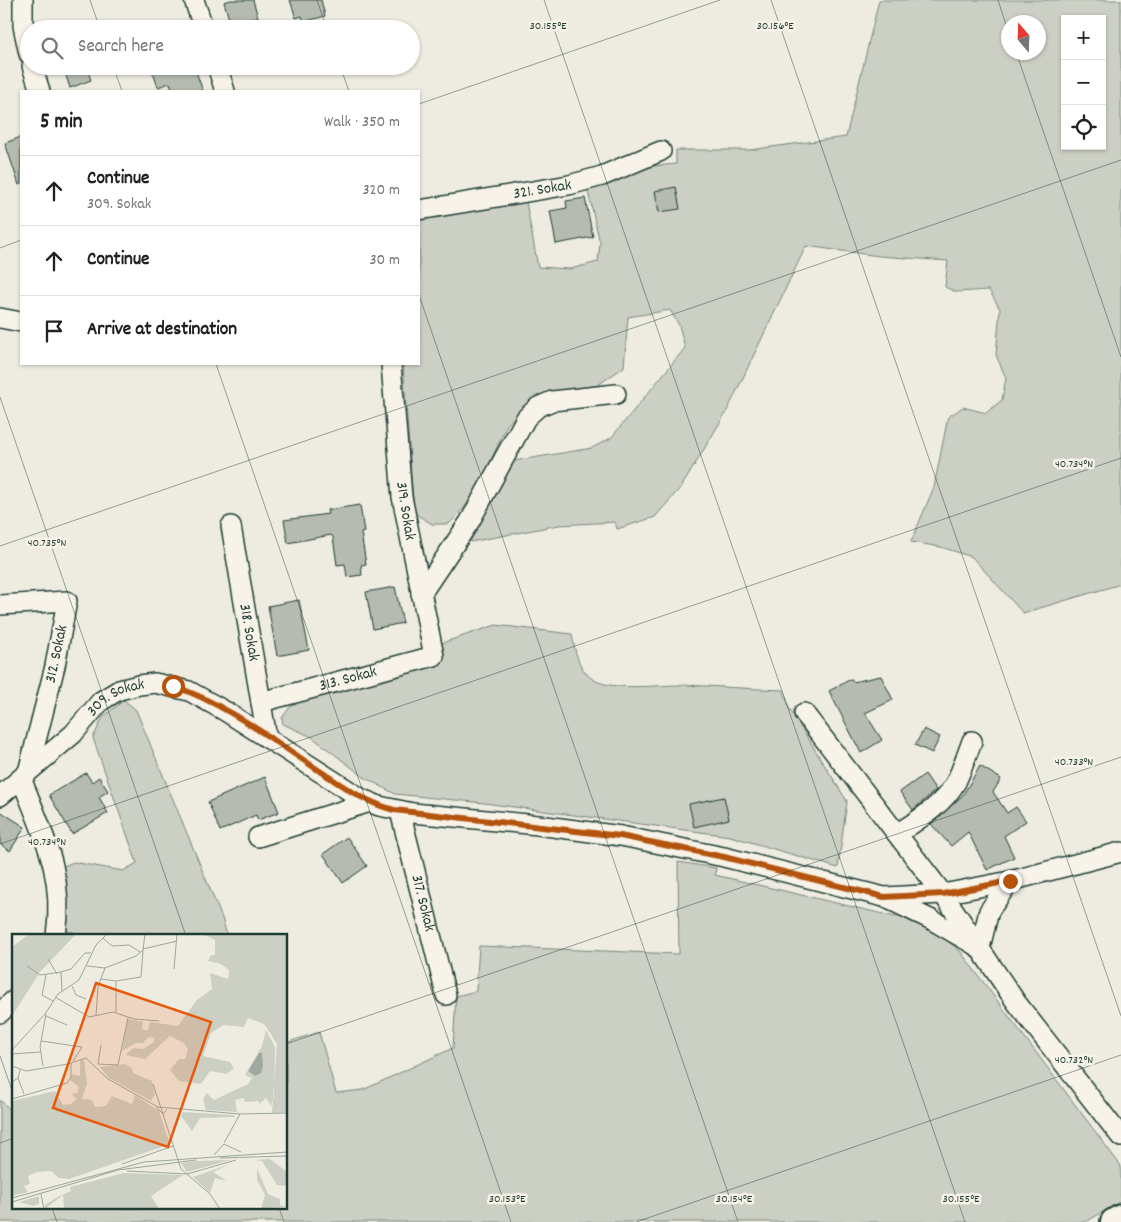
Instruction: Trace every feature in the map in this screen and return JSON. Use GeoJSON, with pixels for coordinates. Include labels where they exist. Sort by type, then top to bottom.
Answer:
{"type":"FeatureCollection","features":[{"type":"Feature","properties":{"kind":"highway"},"geometry":{"type":"LineString","coordinates":[[1114,1222],[1121,1218]]}},
{"type":"Feature","properties":{"kind":"street"},"geometry":{"type":"LineString","coordinates":[[23,0],[23,20]]}},
{"type":"Feature","properties":{"kind":"street"},"geometry":{"type":"LineString","coordinates":[[194,0],[201,20]]}},
{"type":"Feature","properties":{"kind":"street"},"geometry":{"type":"LineString","coordinates":[[35,75],[40,90]]}},
{"type":"Feature","properties":{"kind":"street"},"geometry":{"type":"LineString","coordinates":[[219,75],[225,90]]}},
{"type":"Feature","properties":{"kind":"street","name":"321. Sokak"},"geometry":{"type":"LineString","coordinates":[[420,210],[569,186],[610,174],[661,152]]}},
{"type":"Feature","properties":{"kind":"street"},"geometry":{"type":"LineString","coordinates":[[0,318],[20,322]]}},
{"type":"Feature","properties":{"kind":"street","name":"319. Sokak"},"geometry":{"type":"LineString","coordinates":[[391,365],[402,497],[434,656]]}},
{"type":"Feature","properties":{"kind":"street"},"geometry":{"type":"LineString","coordinates":[[421,594],[470,521],[526,418],[538,406],[552,401],[616,394]]}},
{"type":"Feature","properties":{"kind":"street","name":"318. Sokak"},"geometry":{"type":"LineString","coordinates":[[231,526],[268,738]]}},
{"type":"Feature","properties":{"kind":"street","name":"312. Sokak"},"geometry":{"type":"LineString","coordinates":[[0,605],[67,601],[55,666],[25,775]]}},
{"type":"Feature","properties":{"kind":"street","name":"313. Sokak"},"geometry":{"type":"LineString","coordinates":[[261,702],[434,656]]}},
{"type":"Feature","properties":{"kind":"street","name":"309. Sokak"},"geometry":{"type":"LineString","coordinates":[[0,796],[73,734],[101,701],[119,690],[139,685],[156,684],[189,691],[226,711],[370,802],[400,811],[620,836],[724,857],[884,897],[943,894],[1010,881],[1121,852]]}},
{"type":"Feature","properties":{"kind":"street"},"geometry":{"type":"LineString","coordinates":[[804,713],[943,894],[1016,1002],[1121,1137]]}},
{"type":"Feature","properties":{"kind":"street"},"geometry":{"type":"LineString","coordinates":[[897,834],[929,812],[944,798],[955,782],[972,742]]}},
{"type":"Feature","properties":{"kind":"street"},"geometry":{"type":"LineString","coordinates":[[25,775],[58,879],[60,897],[56,934]]}},
{"type":"Feature","properties":{"kind":"street"},"geometry":{"type":"LineString","coordinates":[[258,838],[370,802]]}},
{"type":"Feature","properties":{"kind":"street","name":"317. Sokak"},"geometry":{"type":"LineString","coordinates":[[400,811],[446,995]]}},
{"type":"Feature","properties":{"kind":"street"},"geometry":{"type":"LineString","coordinates":[[980,948],[989,911],[1010,881]]}},
{"type":"Feature","properties":{"kind":"street"},"geometry":{"type":"LineString","coordinates":[[884,897],[932,920],[980,948]]}},
{"type":"Feature","properties":{"kind":"street"},"geometry":{"type":"LineString","coordinates":[[0,1013],[12,1002]]}},
{"type":"Feature","properties":{"kind":"shaded area"},"geometry":{"type":"Polygon","coordinates":[[[879,0],[1121,0],[1121,584],[1023,613],[972,557],[941,547],[911,542],[934,487],[948,417],[963,407],[986,413],[1002,400],[1006,378],[996,355],[1000,309],[989,290],[956,292],[945,287],[948,261],[879,256],[806,246],[728,409],[682,486],[655,517],[617,529],[615,522],[559,525],[470,542],[491,499],[514,461],[592,448],[611,438],[685,348],[679,325],[670,310],[628,317],[624,367],[595,387],[542,396],[525,405],[507,425],[474,497],[449,524],[432,524],[414,513],[403,365],[420,365],[420,220],[526,202],[538,267],[570,269],[598,262],[600,243],[587,187],[654,166],[676,164],[676,150],[749,150],[846,137],[879,0]]]}},
{"type":"Feature","properties":{"kind":"shaded area"},"geometry":{"type":"Polygon","coordinates":[[[496,625],[572,634],[576,653],[584,671],[594,680],[602,683],[624,686],[681,685],[784,690],[789,708],[847,801],[838,868],[730,836],[484,803],[395,794],[364,777],[312,737],[283,724],[282,718],[290,707],[302,700],[436,663],[445,658],[442,643],[496,625]]]}},
{"type":"Feature","properties":{"kind":"shaded area"},"geometry":{"type":"Polygon","coordinates":[[[124,700],[136,710],[222,918],[226,934],[79,934],[64,930],[62,867],[73,862],[123,871],[137,863],[93,738],[103,717],[124,700]]]}},
{"type":"Feature","properties":{"kind":"shaded area"},"geometry":{"type":"Polygon","coordinates":[[[678,862],[716,868],[715,875],[905,919],[939,934],[960,951],[1121,1166],[1121,1201],[1086,1222],[0,1222],[0,1100],[12,1111],[12,1210],[288,1210],[288,1042],[319,1032],[336,1093],[363,1090],[453,1048],[456,996],[476,991],[479,946],[679,954],[678,862]]]}},
{"type":"Feature","properties":{"kind":"building"},"geometry":{"type":"Polygon","coordinates":[[[231,0],[253,0],[258,17],[249,20],[229,20],[224,2],[231,0]]]}},
{"type":"Feature","properties":{"kind":"building"},"geometry":{"type":"Polygon","coordinates":[[[290,0],[321,0],[325,16],[311,20],[303,20],[302,16],[296,18],[290,0]]]}},
{"type":"Feature","properties":{"kind":"building"},"geometry":{"type":"Polygon","coordinates":[[[66,75],[89,75],[91,80],[70,88],[66,75]]]}},
{"type":"Feature","properties":{"kind":"building"},"geometry":{"type":"Polygon","coordinates":[[[154,75],[197,75],[203,90],[173,90],[170,83],[158,87],[154,75]]]}},
{"type":"Feature","properties":{"kind":"building"},"geometry":{"type":"Polygon","coordinates":[[[20,137],[19,185],[5,143],[20,137]]]}},
{"type":"Feature","properties":{"kind":"building"},"geometry":{"type":"Polygon","coordinates":[[[676,187],[680,209],[659,212],[655,191],[676,187]]]}},
{"type":"Feature","properties":{"kind":"building"},"geometry":{"type":"Polygon","coordinates":[[[585,198],[593,237],[556,244],[550,211],[567,208],[566,201],[585,198]]]}},
{"type":"Feature","properties":{"kind":"building"},"geometry":{"type":"Polygon","coordinates":[[[360,505],[364,532],[361,533],[366,564],[361,565],[362,575],[347,577],[345,564],[337,565],[333,537],[331,535],[288,543],[284,520],[328,514],[327,510],[360,505]]]}},
{"type":"Feature","properties":{"kind":"building"},"geometry":{"type":"Polygon","coordinates":[[[395,587],[403,623],[373,629],[366,592],[395,587]]]}},
{"type":"Feature","properties":{"kind":"building"},"geometry":{"type":"Polygon","coordinates":[[[299,600],[309,650],[277,656],[268,606],[299,600]]]}},
{"type":"Feature","properties":{"kind":"building"},"geometry":{"type":"Polygon","coordinates":[[[881,676],[893,700],[865,713],[882,740],[861,753],[829,691],[851,679],[853,682],[881,676]]]}},
{"type":"Feature","properties":{"kind":"building"},"geometry":{"type":"Polygon","coordinates":[[[924,729],[940,737],[932,753],[915,745],[924,729]]]}},
{"type":"Feature","properties":{"kind":"building"},"geometry":{"type":"Polygon","coordinates":[[[980,766],[1001,779],[993,792],[1007,813],[1016,807],[1026,821],[1004,836],[1014,857],[987,870],[968,832],[951,846],[931,824],[963,795],[980,766]]]}},
{"type":"Feature","properties":{"kind":"building"},"geometry":{"type":"Polygon","coordinates":[[[86,773],[92,782],[99,777],[108,791],[99,797],[108,813],[72,834],[49,795],[86,773]]]}},
{"type":"Feature","properties":{"kind":"building"},"geometry":{"type":"Polygon","coordinates":[[[925,774],[936,790],[913,810],[900,792],[925,774]]]}},
{"type":"Feature","properties":{"kind":"building"},"geometry":{"type":"Polygon","coordinates":[[[265,777],[279,812],[258,820],[256,815],[220,831],[208,802],[265,777]]]}},
{"type":"Feature","properties":{"kind":"building"},"geometry":{"type":"Polygon","coordinates":[[[724,797],[729,819],[694,827],[689,804],[724,797]]]}},
{"type":"Feature","properties":{"kind":"building"},"geometry":{"type":"Polygon","coordinates":[[[0,811],[25,827],[10,851],[0,844],[0,811]]]}},
{"type":"Feature","properties":{"kind":"building"},"geometry":{"type":"Polygon","coordinates":[[[347,837],[367,866],[343,883],[323,854],[347,837]]]}},
{"type":"Feature","properties":{"kind":"route"},"geometry":{"type":"LineString","coordinates":[[173,686],[189,691],[226,711],[362,799],[394,810],[446,817],[538,825],[620,836],[724,857],[884,897],[916,897],[943,894],[1010,881]]}}]}
